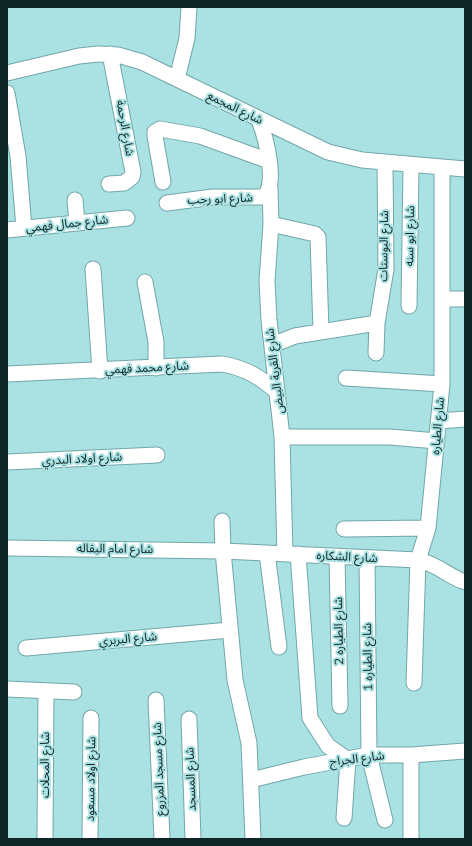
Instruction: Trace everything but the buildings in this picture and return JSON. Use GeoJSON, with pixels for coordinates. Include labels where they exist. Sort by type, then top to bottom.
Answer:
{"type":"FeatureCollection","features":[{"type":"Feature","properties":{"kind":"street"},"geometry":{"type":"LineString","coordinates":[[177,79],[187,38],[189,7]]}},
{"type":"Feature","properties":{"kind":"street","name":"شارع المجمع"},"geometry":{"type":"LineString","coordinates":[[7,73],[79,56],[110,54],[142,62],[259,120],[328,152],[362,160],[385,163],[465,169]]}},
{"type":"Feature","properties":{"kind":"street","name":"شارع الرحمة"},"geometry":{"type":"LineString","coordinates":[[109,184],[124,183],[132,177],[133,172],[110,54]]}},
{"type":"Feature","properties":{"kind":"street"},"geometry":{"type":"LineString","coordinates":[[7,93],[18,156],[24,228]]}},
{"type":"Feature","properties":{"kind":"street","name":"شارع ابو رجب"},"geometry":{"type":"LineString","coordinates":[[167,203],[213,197],[263,197],[270,188],[269,161],[266,141],[259,120]]}},
{"type":"Feature","properties":{"kind":"street"},"geometry":{"type":"LineString","coordinates":[[163,182],[155,136],[155,132],[160,128],[200,136],[269,161]]}},
{"type":"Feature","properties":{"kind":"street","name":"شارع البوستات"},"geometry":{"type":"LineString","coordinates":[[376,353],[377,323],[386,269],[385,163]]}},
{"type":"Feature","properties":{"kind":"street","name":"شارع ابو سنه"},"geometry":{"type":"LineString","coordinates":[[409,306],[411,166]]}},
{"type":"Feature","properties":{"kind":"street","name":"شارع الطياره"},"geometry":{"type":"LineString","coordinates":[[414,682],[418,560],[428,528],[442,384],[442,167]]}},
{"type":"Feature","properties":{"kind":"street","name":"شارع القرية البيض"},"geometry":{"type":"LineString","coordinates":[[270,188],[271,224],[267,281],[292,554],[310,718],[328,746],[348,760]]}},
{"type":"Feature","properties":{"kind":"street"},"geometry":{"type":"LineString","coordinates":[[75,200],[77,223]]}},
{"type":"Feature","properties":{"kind":"street","name":"شارع جمال فهمي"},"geometry":{"type":"LineString","coordinates":[[7,230],[127,218]]}},
{"type":"Feature","properties":{"kind":"street"},"geometry":{"type":"LineString","coordinates":[[271,224],[315,234],[318,237],[321,332]]}},
{"type":"Feature","properties":{"kind":"street"},"geometry":{"type":"LineString","coordinates":[[93,268],[100,371]]}},
{"type":"Feature","properties":{"kind":"street"},"geometry":{"type":"LineString","coordinates":[[145,282],[156,342],[156,368]]}},
{"type":"Feature","properties":{"kind":"street"},"geometry":{"type":"LineString","coordinates":[[442,299],[465,299]]}},
{"type":"Feature","properties":{"kind":"street"},"geometry":{"type":"LineString","coordinates":[[272,345],[295,336],[377,323]]}},
{"type":"Feature","properties":{"kind":"street","name":"شارع محمد فهمي"},"geometry":{"type":"LineString","coordinates":[[7,374],[100,371],[222,364],[238,367],[253,373],[278,393]]}},
{"type":"Feature","properties":{"kind":"street"},"geometry":{"type":"LineString","coordinates":[[346,378],[442,384]]}},
{"type":"Feature","properties":{"kind":"street"},"geometry":{"type":"LineString","coordinates":[[439,421],[465,419]]}},
{"type":"Feature","properties":{"kind":"street"},"geometry":{"type":"LineString","coordinates":[[282,438],[390,436],[437,441]]}},
{"type":"Feature","properties":{"kind":"street","name":"شارع اولاد البدري"},"geometry":{"type":"LineString","coordinates":[[7,462],[157,455]]}},
{"type":"Feature","properties":{"kind":"street"},"geometry":{"type":"LineString","coordinates":[[222,521],[223,551],[235,680],[249,743],[253,839]]}},
{"type":"Feature","properties":{"kind":"street"},"geometry":{"type":"LineString","coordinates":[[344,529],[428,528]]}},
{"type":"Feature","properties":{"kind":"street","name":"شارع امام البقاله"},"geometry":{"type":"LineString","coordinates":[[7,548],[223,551]]}},
{"type":"Feature","properties":{"kind":"street","name":"شارع الشكاره"},"geometry":{"type":"LineString","coordinates":[[223,551],[418,560],[431,563],[457,579],[465,582]]}},
{"type":"Feature","properties":{"kind":"street"},"geometry":{"type":"LineString","coordinates":[[267,553],[279,647]]}},
{"type":"Feature","properties":{"kind":"street","name":"شارع الطياره 2"},"geometry":{"type":"LineString","coordinates":[[337,556],[340,706]]}},
{"type":"Feature","properties":{"kind":"street","name":"شارع الطياره 1"},"geometry":{"type":"LineString","coordinates":[[367,558],[369,755],[386,820]]}},
{"type":"Feature","properties":{"kind":"street","name":"شارع البربري"},"geometry":{"type":"LineString","coordinates":[[26,648],[230,630]]}},
{"type":"Feature","properties":{"kind":"street"},"geometry":{"type":"LineString","coordinates":[[7,689],[74,692]]}},
{"type":"Feature","properties":{"kind":"street","name":"شارع المحلات"},"geometry":{"type":"LineString","coordinates":[[45,839],[46,691]]}},
{"type":"Feature","properties":{"kind":"street","name":"شارع مسجد المزروع"},"geometry":{"type":"LineString","coordinates":[[156,700],[162,839]]}},
{"type":"Feature","properties":{"kind":"street","name":"شارع اولاد مسعود"},"geometry":{"type":"LineString","coordinates":[[90,839],[92,718]]}},
{"type":"Feature","properties":{"kind":"street","name":"شارع المسجد"},"geometry":{"type":"LineString","coordinates":[[189,719],[193,839]]}},
{"type":"Feature","properties":{"kind":"street","name":"شارع الجراج"},"geometry":{"type":"LineString","coordinates":[[250,780],[304,767],[369,755],[411,755],[465,751]]}},
{"type":"Feature","properties":{"kind":"street"},"geometry":{"type":"LineString","coordinates":[[411,755],[411,839]]}},
{"type":"Feature","properties":{"kind":"street"},"geometry":{"type":"LineString","coordinates":[[344,818],[348,760]]}}]}
